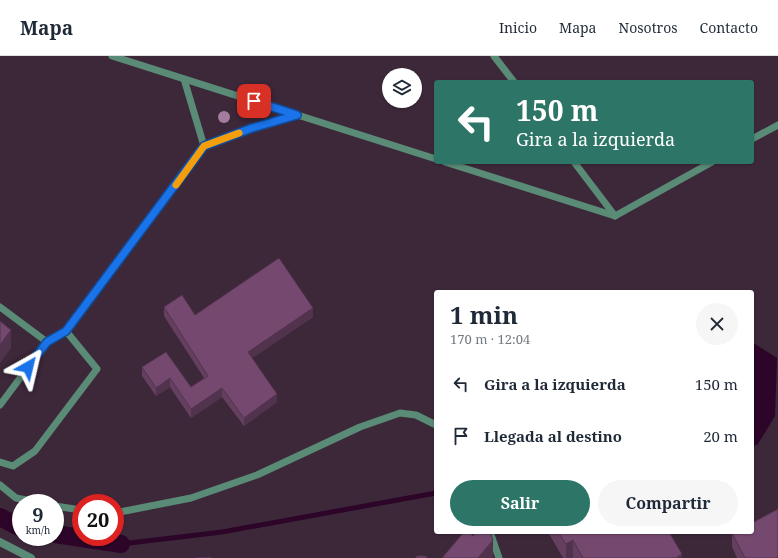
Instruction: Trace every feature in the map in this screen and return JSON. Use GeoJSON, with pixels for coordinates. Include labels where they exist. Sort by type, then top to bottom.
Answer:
{"type":"FeatureCollection","features":[{"type":"Feature","properties":{"kind":"street"},"geometry":{"type":"LineString","coordinates":[[0,542],[31,558]]}},
{"type":"Feature","properties":{"kind":"lane"},"geometry":{"type":"LineString","coordinates":[[112,56],[434,158]]}},
{"type":"Feature","properties":{"kind":"lane"},"geometry":{"type":"LineString","coordinates":[[494,56],[512,80]]}},
{"type":"Feature","properties":{"kind":"lane"},"geometry":{"type":"LineString","coordinates":[[184,79],[204,146]]}},
{"type":"Feature","properties":{"kind":"lane"},"geometry":{"type":"LineString","coordinates":[[0,405],[47,342],[66,331],[204,146],[252,128],[297,115]]}},
{"type":"Feature","properties":{"kind":"lane"},"geometry":{"type":"LineString","coordinates":[[754,138],[778,125]]}},
{"type":"Feature","properties":{"kind":"lane"},"geometry":{"type":"LineString","coordinates":[[451,164],[615,216],[708,164]]}},
{"type":"Feature","properties":{"kind":"lane"},"geometry":{"type":"LineString","coordinates":[[576,164],[615,216]]}},
{"type":"Feature","properties":{"kind":"lane"},"geometry":{"type":"LineString","coordinates":[[0,307],[47,342]]}},
{"type":"Feature","properties":{"kind":"lane"},"geometry":{"type":"LineString","coordinates":[[0,462],[13,466],[35,451],[97,369],[66,331]]}},
{"type":"Feature","properties":{"kind":"lane"},"geometry":{"type":"LineString","coordinates":[[124,511],[191,498],[257,475],[360,427],[400,413],[416,416],[434,424]]}},
{"type":"Feature","properties":{"kind":"lane"},"geometry":{"type":"LineString","coordinates":[[0,485],[12,495]]}},
{"type":"Feature","properties":{"kind":"lane"},"geometry":{"type":"LineString","coordinates":[[491,534],[499,558]]}},
{"type":"Feature","properties":{"kind":"shaded area"},"geometry":{"type":"Polygon","coordinates":[[[754,343],[777,358],[775,416],[758,444],[754,446],[754,343]]]}},
{"type":"Feature","properties":{"kind":"building"},"geometry":{"type":"Polygon","coordinates":[[[279,258],[313,308],[248,352],[277,394],[244,418],[222,388],[191,409],[170,378],[156,388],[142,367],[166,352],[191,387],[208,376],[164,307],[182,295],[195,315],[279,258]]]}},
{"type":"Feature","properties":{"kind":"building"},"geometry":{"type":"Polygon","coordinates":[[[0,321],[11,330],[0,345],[0,321]]]}},
{"type":"Feature","properties":{"kind":"building"},"geometry":{"type":"Polygon","coordinates":[[[778,509],[778,558],[745,558],[733,534],[754,534],[754,522],[778,509]]]}},
{"type":"Feature","properties":{"kind":"building"},"geometry":{"type":"Polygon","coordinates":[[[462,534],[471,534],[473,536],[474,534],[491,534],[493,540],[478,558],[442,558],[462,534]]]}},
{"type":"Feature","properties":{"kind":"building"},"geometry":{"type":"Polygon","coordinates":[[[559,534],[670,534],[682,554],[676,558],[583,558],[573,540],[566,544],[559,534]]]}},
{"type":"Feature","properties":{"kind":"building"},"geometry":{"type":"Polygon","coordinates":[[[417,556],[426,556],[427,558],[415,558],[417,556]]]}},
{"type":"Feature","properties":{"kind":"waterway"},"geometry":{"type":"LineString","coordinates":[[124,544],[222,532],[434,493]]}},
{"type":"Feature","properties":{"kind":"waterway"},"geometry":{"type":"LineString","coordinates":[[0,517],[12,523]]}},
{"type":"Feature","properties":{"kind":"waterway"},"geometry":{"type":"LineString","coordinates":[[64,535],[72,537]]}},
{"type":"Feature","properties":{"kind":"slow traffic"},"geometry":{"type":"LineString","coordinates":[[176,185],[204,146],[239,133]]}},
{"type":"Feature","properties":{"kind":"route"},"geometry":{"type":"LineString","coordinates":[[28,367],[47,342],[66,331],[204,146],[252,128],[297,115],[254,101]]}}]}
